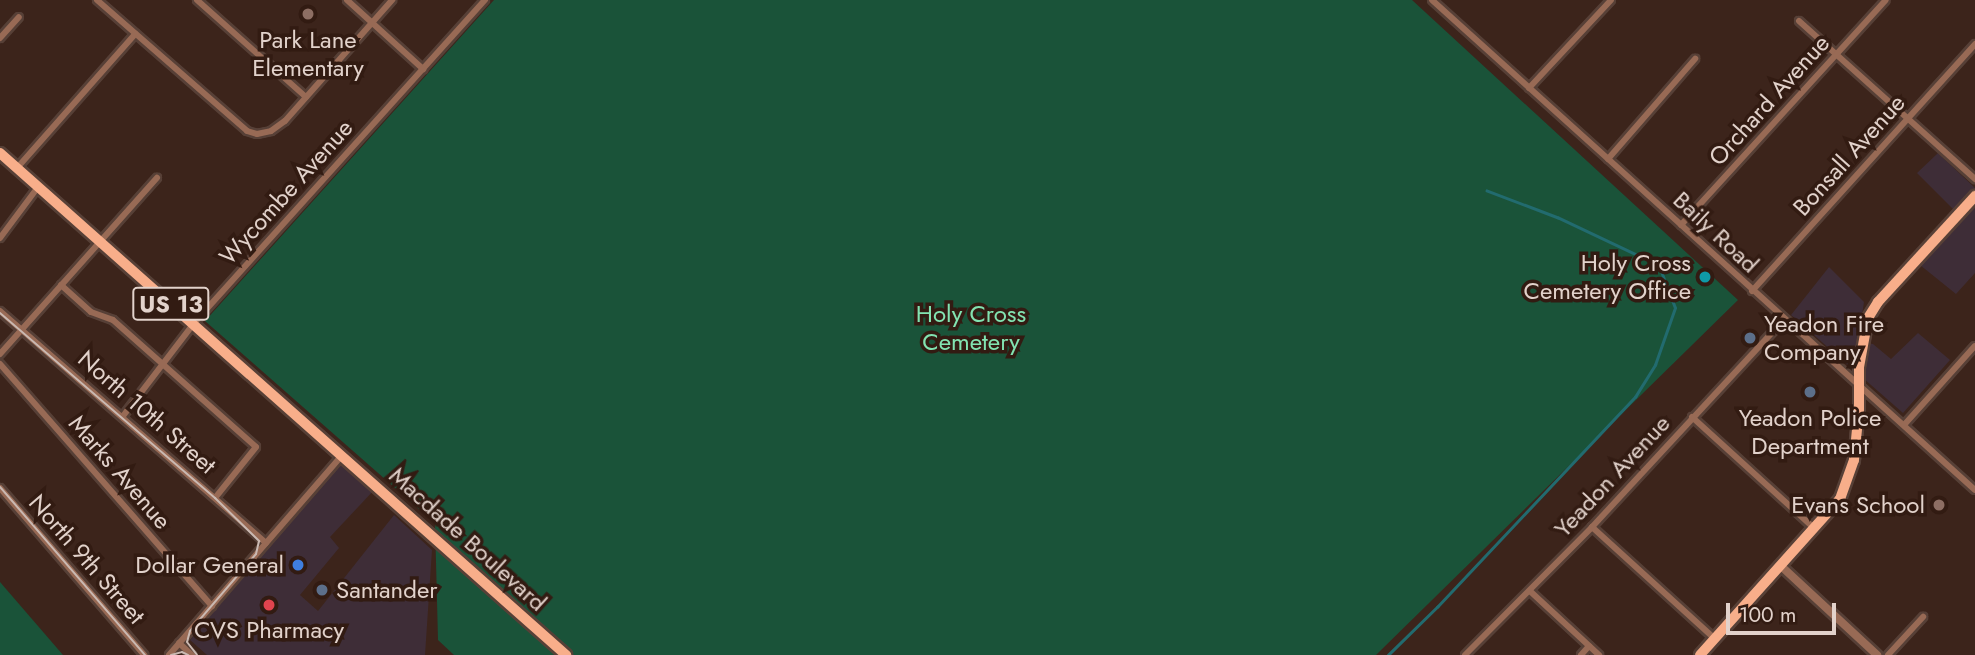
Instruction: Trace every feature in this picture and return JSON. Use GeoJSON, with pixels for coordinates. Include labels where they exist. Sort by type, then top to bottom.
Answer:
{"type":"FeatureCollection","features":[{"type":"Feature","properties":{"kind":"main road","name":"US 13"},"geometry":{"type":"LineString","coordinates":[[0,153],[342,455]]}},
{"type":"Feature","properties":{"kind":"main road"},"geometry":{"type":"LineString","coordinates":[[1700,655],[1837,505],[1849,480],[1859,410],[1863,342],[1872,310],[1975,195]]}},
{"type":"Feature","properties":{"kind":"main road","name":"Macdade Boulevard"},"geometry":{"type":"LineString","coordinates":[[342,455],[566,655]]}},
{"type":"Feature","properties":{"kind":"street"},"geometry":{"type":"LineString","coordinates":[[97,0],[247,131],[257,134],[275,129],[392,0]]}},
{"type":"Feature","properties":{"kind":"street"},"geometry":{"type":"LineString","coordinates":[[197,0],[306,97]]}},
{"type":"Feature","properties":{"kind":"street"},"geometry":{"type":"LineString","coordinates":[[347,0],[423,69]]}},
{"type":"Feature","properties":{"kind":"street","name":"Wycombe Avenue"},"geometry":{"type":"LineString","coordinates":[[123,416],[194,323],[485,0]]}},
{"type":"Feature","properties":{"kind":"street","name":"Baily Road"},"geometry":{"type":"LineString","coordinates":[[1432,0],[1784,320],[1974,487]]}},
{"type":"Feature","properties":{"kind":"street"},"geometry":{"type":"LineString","coordinates":[[1529,88],[1611,0]]}},
{"type":"Feature","properties":{"kind":"street","name":"Orchard Avenue"},"geometry":{"type":"LineString","coordinates":[[1681,225],[1886,0]]}},
{"type":"Feature","properties":{"kind":"street"},"geometry":{"type":"LineString","coordinates":[[0,38],[19,17]]}},
{"type":"Feature","properties":{"kind":"street"},"geometry":{"type":"LineString","coordinates":[[1799,20],[1975,179]]}},
{"type":"Feature","properties":{"kind":"street"},"geometry":{"type":"LineString","coordinates":[[17,168],[135,34]]}},
{"type":"Feature","properties":{"kind":"street","name":"Bonsall Avenue"},"geometry":{"type":"LineString","coordinates":[[1752,291],[1975,44]]}},
{"type":"Feature","properties":{"kind":"street"},"geometry":{"type":"LineString","coordinates":[[1608,159],[1695,59]]}},
{"type":"Feature","properties":{"kind":"street"},"geometry":{"type":"LineString","coordinates":[[0,354],[157,178]]}},
{"type":"Feature","properties":{"kind":"street"},"geometry":{"type":"LineString","coordinates":[[0,238],[38,187]]}},
{"type":"Feature","properties":{"kind":"street"},"geometry":{"type":"LineString","coordinates":[[61,285],[91,312],[113,320],[256,447],[215,498]]}},
{"type":"Feature","properties":{"kind":"street","name":"North 10th Street"},"geometry":{"type":"LineString","coordinates":[[0,311],[23,328],[267,542]]}},
{"type":"Feature","properties":{"kind":"street","name":"Yeadon Avenue"},"geometry":{"type":"LineString","coordinates":[[1465,655],[1511,607],[1531,592],[1784,320]]}},
{"type":"Feature","properties":{"kind":"street"},"geometry":{"type":"LineString","coordinates":[[1904,425],[1975,346]]}},
{"type":"Feature","properties":{"kind":"street","name":"Marks Avenue"},"geometry":{"type":"LineString","coordinates":[[0,364],[211,605]]}},
{"type":"Feature","properties":{"kind":"street"},"geometry":{"type":"LineString","coordinates":[[1692,417],[1815,529]]}},
{"type":"Feature","properties":{"kind":"street"},"geometry":{"type":"LineString","coordinates":[[169,655],[342,455]]}},
{"type":"Feature","properties":{"kind":"street","name":"North 9th Street"},"geometry":{"type":"LineString","coordinates":[[0,488],[144,655]]}},
{"type":"Feature","properties":{"kind":"street"},"geometry":{"type":"LineString","coordinates":[[1592,527],[1715,639]]}},
{"type":"Feature","properties":{"kind":"street"},"geometry":{"type":"LineString","coordinates":[[1781,566],[1877,655]]}},
{"type":"Feature","properties":{"kind":"street"},"geometry":{"type":"LineString","coordinates":[[1531,592],[1600,655]]}},
{"type":"Feature","properties":{"kind":"street"},"geometry":{"type":"LineString","coordinates":[[1888,655],[1923,617]]}},
{"type":"Feature","properties":{"kind":"street"},"geometry":{"type":"LineString","coordinates":[[179,643],[192,655]]}},
{"type":"Feature","properties":{"kind":"street"},"geometry":{"type":"LineString","coordinates":[[1581,655],[1589,646]]}},
{"type":"Feature","properties":{"kind":"shaded area"},"geometry":{"type":"Polygon","coordinates":[[[1938,153],[1975,188],[1975,273],[1956,294],[1920,265],[1961,217],[1917,173],[1938,153]]]}},
{"type":"Feature","properties":{"kind":"shaded area"},"geometry":{"type":"Polygon","coordinates":[[[1829,267],[1864,302],[1858,342],[1873,344],[1891,359],[1918,333],[1950,360],[1903,413],[1791,315],[1829,267]]]}},
{"type":"Feature","properties":{"kind":"shaded area"},"geometry":{"type":"Polygon","coordinates":[[[341,458],[375,489],[330,537],[339,548],[300,595],[318,611],[394,515],[432,550],[425,655],[207,655],[190,640],[341,458]]]}},
{"type":"Feature","properties":{"kind":"green space","name":"Holy Cross Cemetery"},"geometry":{"type":"Polygon","coordinates":[[[494,0],[1412,0],[1738,300],[1376,655],[454,655],[438,640],[435,523],[205,321],[494,0]]]}},
{"type":"Feature","properties":{"kind":"green space"},"geometry":{"type":"Polygon","coordinates":[[[0,582],[63,655],[0,655],[0,582]]]}},
{"type":"Feature","properties":{"kind":"waterway"},"geometry":{"type":"LineString","coordinates":[[1388,655],[1437,607],[1635,397],[1655,365],[1675,308],[1660,269],[1647,260],[1558,218],[1487,191]]}},
{"type":"Feature","properties":{"kind":"tram line"},"geometry":{"type":"LineString","coordinates":[[0,313],[215,498],[259,541],[256,554],[190,631],[187,642],[197,655]]}},
{"type":"Feature","properties":{"kind":"tram line"},"geometry":{"type":"LineString","coordinates":[[0,487],[145,655]]}},
{"type":"Feature","properties":{"kind":"tram line"},"geometry":{"type":"LineString","coordinates":[[171,655],[182,652],[188,655]]}},
{"type":"Feature","properties":{"kind":"place","name":"Park Lane Elementary"},"geometry":{"type":"Point","coordinates":[308,14]}},
{"type":"Feature","properties":{"kind":"place","name":"Holy Cross Cemetery Office"},"geometry":{"type":"Point","coordinates":[1705,277]}},
{"type":"Feature","properties":{"kind":"place","name":"Yeadon Fire Company"},"geometry":{"type":"Point","coordinates":[1750,338]}},
{"type":"Feature","properties":{"kind":"place","name":"Yeadon Police Department"},"geometry":{"type":"Point","coordinates":[1810,392]}},
{"type":"Feature","properties":{"kind":"place","name":"Evans School"},"geometry":{"type":"Point","coordinates":[1939,505]}},
{"type":"Feature","properties":{"kind":"place","name":"Dollar General"},"geometry":{"type":"Point","coordinates":[298,565]}},
{"type":"Feature","properties":{"kind":"place","name":"Santander"},"geometry":{"type":"Point","coordinates":[322,590]}},
{"type":"Feature","properties":{"kind":"place","name":"CVS Pharmacy"},"geometry":{"type":"Point","coordinates":[269,605]}}]}
